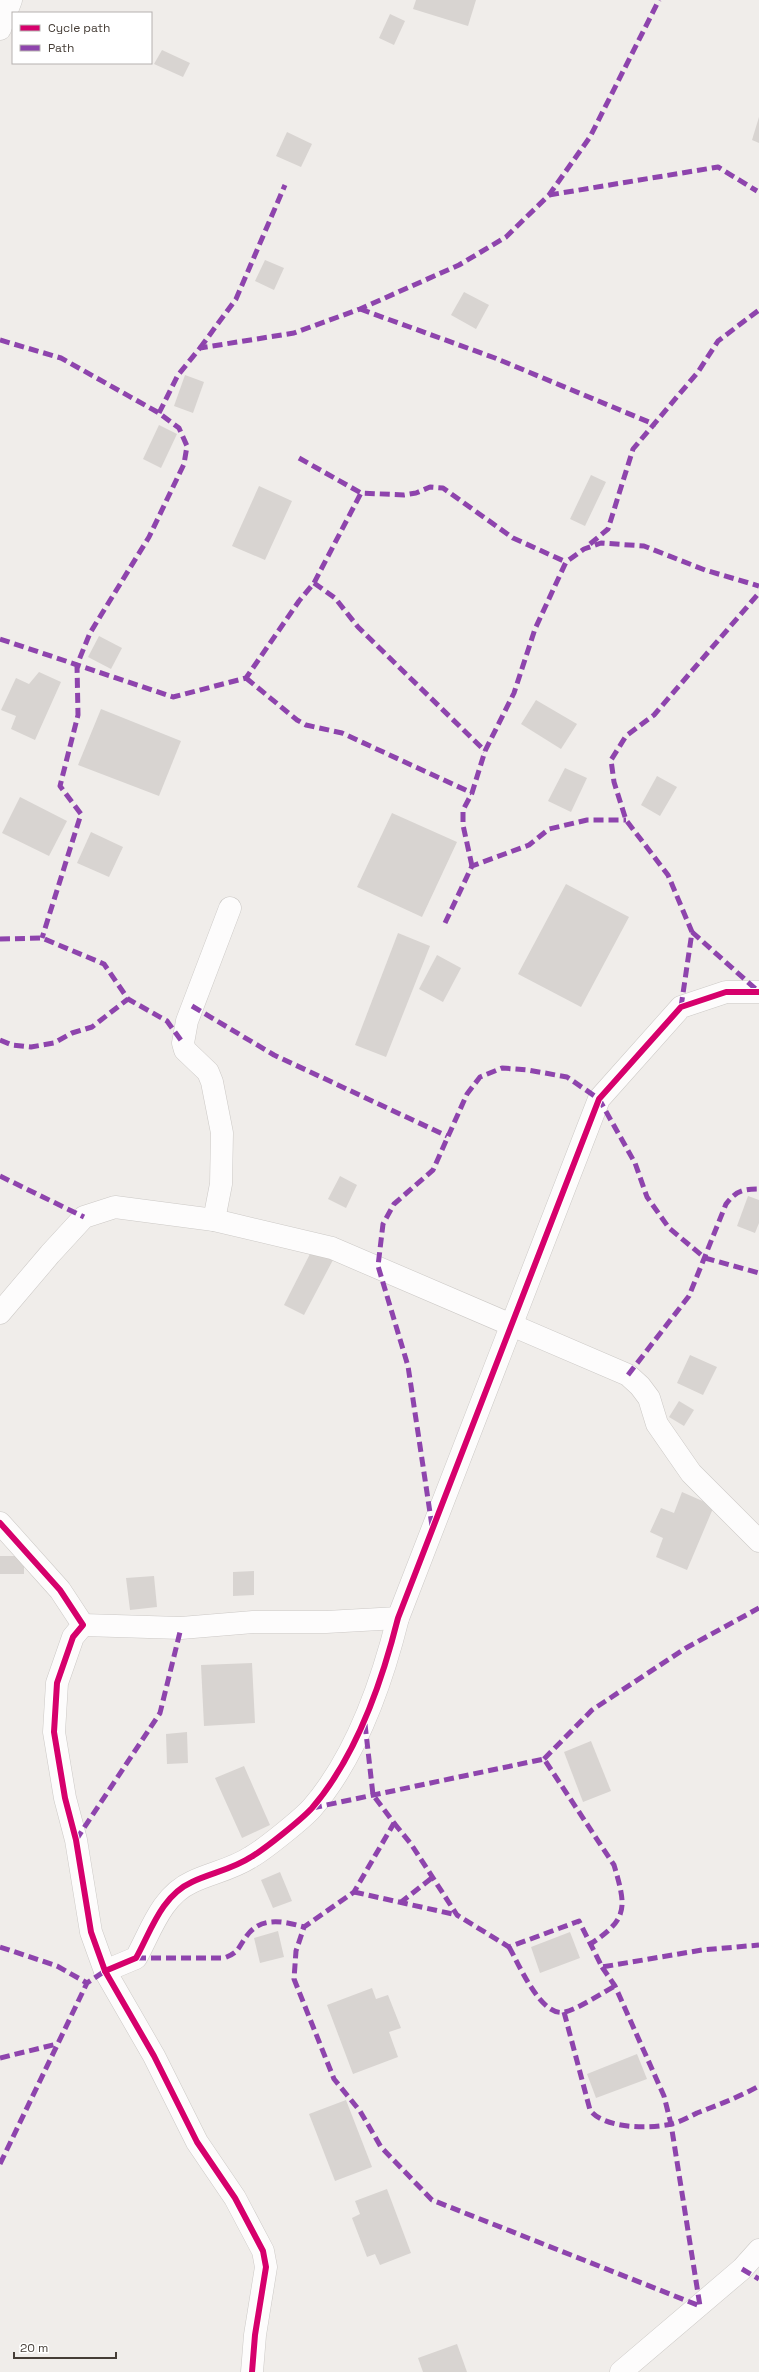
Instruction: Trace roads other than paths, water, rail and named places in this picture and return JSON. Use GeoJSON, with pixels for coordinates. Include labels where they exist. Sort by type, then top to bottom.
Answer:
{"type":"FeatureCollection","features":[{"type":"Feature","properties":{"kind":"street"},"geometry":{"type":"LineString","coordinates":[[0,29],[11,0]]}},
{"type":"Feature","properties":{"kind":"street"},"geometry":{"type":"LineString","coordinates":[[214,1220],[221,1184],[222,1132],[212,1082],[208,1072],[185,1050],[183,1042],[187,1021],[230,908]]}},
{"type":"Feature","properties":{"kind":"street"},"geometry":{"type":"LineString","coordinates":[[105,1971],[136,1958],[162,1909],[174,1894],[190,1883],[252,1857],[312,1808],[340,1767],[365,1720],[389,1655],[398,1618],[513,1326],[598,1099],[680,1007],[726,992],[759,992]]}},
{"type":"Feature","properties":{"kind":"street"},"geometry":{"type":"LineString","coordinates":[[0,1313],[50,1254],[84,1217],[115,1207],[214,1220],[332,1248],[378,1266],[628,1375],[640,1386],[649,1398],[657,1424],[691,1473],[759,1541]]}},
{"type":"Feature","properties":{"kind":"street"},"geometry":{"type":"LineString","coordinates":[[0,1523],[60,1590],[84,1625]]}},
{"type":"Feature","properties":{"kind":"street"},"geometry":{"type":"LineString","coordinates":[[252,2372],[255,2335],[266,2266],[263,2251],[235,2198],[197,2142],[154,2056],[105,1971],[91,1932],[76,1840],[65,1798],[54,1732],[57,1684],[73,1637],[84,1625],[180,1628],[253,1622],[326,1622],[398,1618]]}},
{"type":"Feature","properties":{"kind":"street"},"geometry":{"type":"LineString","coordinates":[[621,2372],[736,2275],[759,2250]]}}]}
